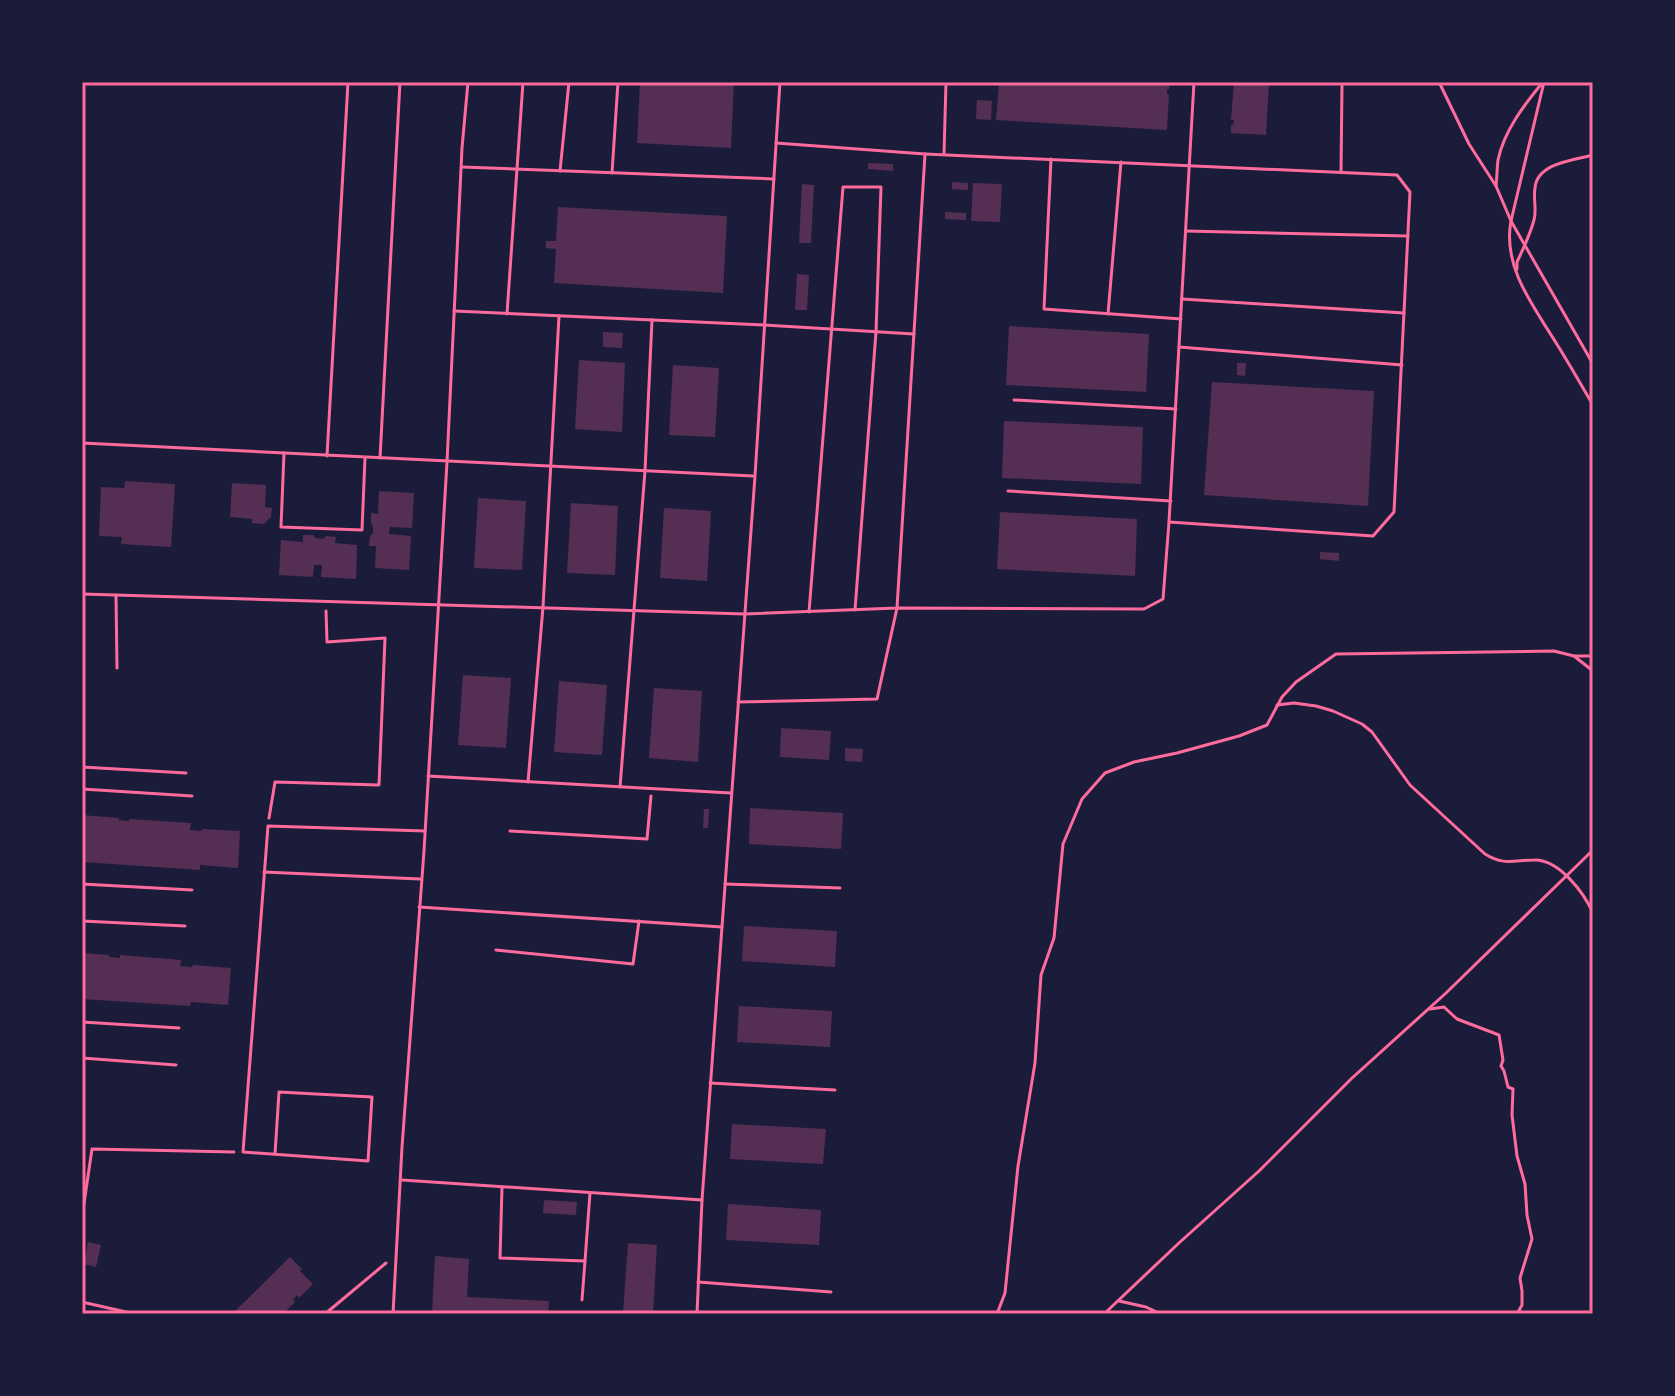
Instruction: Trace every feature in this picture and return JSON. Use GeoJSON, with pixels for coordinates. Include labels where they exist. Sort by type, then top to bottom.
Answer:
{"type":"FeatureCollection","features":[{"type":"Feature","properties":{"kind":"lane"},"geometry":{"type":"LineString","coordinates":[[327,456],[348,82]]}},
{"type":"Feature","properties":{"kind":"lane"},"geometry":{"type":"LineString","coordinates":[[380,458],[400,82]]}},
{"type":"Feature","properties":{"kind":"lane"},"geometry":{"type":"LineString","coordinates":[[393,1314],[425,831],[468,82]]}},
{"type":"Feature","properties":{"kind":"lane"},"geometry":{"type":"LineString","coordinates":[[507,314],[523,82]]}},
{"type":"Feature","properties":{"kind":"lane"},"geometry":{"type":"LineString","coordinates":[[560,171],[569,82]]}},
{"type":"Feature","properties":{"kind":"lane"},"geometry":{"type":"LineString","coordinates":[[612,173],[618,82]]}},
{"type":"Feature","properties":{"kind":"lane"},"geometry":{"type":"LineString","coordinates":[[697,1314],[702,1200],[755,476],[780,82]]}},
{"type":"Feature","properties":{"kind":"lane"},"geometry":{"type":"LineString","coordinates":[[944,154],[946,82]]}},
{"type":"Feature","properties":{"kind":"lane"},"geometry":{"type":"LineString","coordinates":[[82,594],[745,614],[897,608],[1144,609],[1163,599],[1194,82]]}},
{"type":"Feature","properties":{"kind":"lane"},"geometry":{"type":"LineString","coordinates":[[1341,82],[1341,172]]}},
{"type":"Feature","properties":{"kind":"lane"},"geometry":{"type":"LineString","coordinates":[[776,143],[925,154],[1397,175],[1410,192],[1394,512],[1373,536],[1169,522]]}},
{"type":"Feature","properties":{"kind":"lane"},"geometry":{"type":"LineString","coordinates":[[738,702],[877,699],[897,608],[925,154]]}},
{"type":"Feature","properties":{"kind":"lane"},"geometry":{"type":"LineString","coordinates":[[1051,159],[1044,309],[1181,319]]}},
{"type":"Feature","properties":{"kind":"lane"},"geometry":{"type":"LineString","coordinates":[[1108,314],[1121,162]]}},
{"type":"Feature","properties":{"kind":"lane"},"geometry":{"type":"LineString","coordinates":[[462,167],[774,179]]}},
{"type":"Feature","properties":{"kind":"lane"},"geometry":{"type":"LineString","coordinates":[[809,612],[843,187],[881,187],[876,332],[855,610]]}},
{"type":"Feature","properties":{"kind":"lane"},"geometry":{"type":"LineString","coordinates":[[1186,231],[1408,236]]}},
{"type":"Feature","properties":{"kind":"lane"},"geometry":{"type":"LineString","coordinates":[[1182,299],[1404,313]]}},
{"type":"Feature","properties":{"kind":"lane"},"geometry":{"type":"LineString","coordinates":[[454,311],[914,334]]}},
{"type":"Feature","properties":{"kind":"lane"},"geometry":{"type":"LineString","coordinates":[[528,782],[543,607],[559,316]]}},
{"type":"Feature","properties":{"kind":"lane"},"geometry":{"type":"LineString","coordinates":[[620,787],[645,471],[652,320]]}},
{"type":"Feature","properties":{"kind":"lane"},"geometry":{"type":"LineString","coordinates":[[1179,347],[1402,365]]}},
{"type":"Feature","properties":{"kind":"lane"},"geometry":{"type":"LineString","coordinates":[[1014,400],[1176,409]]}},
{"type":"Feature","properties":{"kind":"lane"},"geometry":{"type":"LineString","coordinates":[[82,443],[755,476]]}},
{"type":"Feature","properties":{"kind":"lane"},"geometry":{"type":"LineString","coordinates":[[284,453],[281,527],[362,530],[365,458]]}},
{"type":"Feature","properties":{"kind":"lane"},"geometry":{"type":"LineString","coordinates":[[1008,491],[1171,501]]}},
{"type":"Feature","properties":{"kind":"lane"},"geometry":{"type":"LineString","coordinates":[[116,595],[117,668]]}},
{"type":"Feature","properties":{"kind":"lane"},"geometry":{"type":"LineString","coordinates":[[82,767],[186,773]]}},
{"type":"Feature","properties":{"kind":"lane"},"geometry":{"type":"LineString","coordinates":[[428,776],[731,793]]}},
{"type":"Feature","properties":{"kind":"lane"},"geometry":{"type":"LineString","coordinates":[[82,789],[192,796]]}},
{"type":"Feature","properties":{"kind":"lane"},"geometry":{"type":"LineString","coordinates":[[275,1154],[279,1092],[372,1097],[368,1161],[243,1152],[268,826],[425,831]]}},
{"type":"Feature","properties":{"kind":"lane"},"geometry":{"type":"LineString","coordinates":[[264,872],[421,879]]}},
{"type":"Feature","properties":{"kind":"lane"},"geometry":{"type":"LineString","coordinates":[[82,884],[192,890]]}},
{"type":"Feature","properties":{"kind":"lane"},"geometry":{"type":"LineString","coordinates":[[725,884],[840,888]]}},
{"type":"Feature","properties":{"kind":"lane"},"geometry":{"type":"LineString","coordinates":[[419,907],[722,927]]}},
{"type":"Feature","properties":{"kind":"lane"},"geometry":{"type":"LineString","coordinates":[[82,921],[185,926]]}},
{"type":"Feature","properties":{"kind":"lane"},"geometry":{"type":"LineString","coordinates":[[496,950],[633,964],[639,921]]}},
{"type":"Feature","properties":{"kind":"lane"},"geometry":{"type":"LineString","coordinates":[[82,1022],[179,1028]]}},
{"type":"Feature","properties":{"kind":"lane"},"geometry":{"type":"LineString","coordinates":[[82,1058],[176,1065]]}},
{"type":"Feature","properties":{"kind":"lane"},"geometry":{"type":"LineString","coordinates":[[710,1083],[835,1090]]}},
{"type":"Feature","properties":{"kind":"lane"},"geometry":{"type":"LineString","coordinates":[[400,1180],[702,1200]]}},
{"type":"Feature","properties":{"kind":"lane"},"geometry":{"type":"LineString","coordinates":[[502,1187],[500,1258],[585,1261]]}},
{"type":"Feature","properties":{"kind":"lane"},"geometry":{"type":"LineString","coordinates":[[582,1300],[590,1193]]}},
{"type":"Feature","properties":{"kind":"lane"},"geometry":{"type":"LineString","coordinates":[[698,1282],[831,1292]]}},
{"type":"Feature","properties":{"kind":"lane"},"geometry":{"type":"LineString","coordinates":[[82,1302],[135,1314]]}},
{"type":"Feature","properties":{"kind":"path"},"geometry":{"type":"LineString","coordinates":[[1439,82],[1469,144],[1496,186],[1524,245],[1593,364]]}},
{"type":"Feature","properties":{"kind":"path"},"geometry":{"type":"LineString","coordinates":[[1496,186],[1498,160],[1505,141],[1526,103],[1543,82]]}},
{"type":"Feature","properties":{"kind":"path"},"geometry":{"type":"LineString","coordinates":[[1543,82],[1511,221],[1509,247],[1527,295],[1593,405]]}},
{"type":"Feature","properties":{"kind":"path"},"geometry":{"type":"LineString","coordinates":[[1517,273],[1517,262],[1535,218],[1534,188],[1537,178],[1556,165],[1593,155]]}},
{"type":"Feature","properties":{"kind":"path"},"geometry":{"type":"LineString","coordinates":[[268,826],[275,782],[379,785],[385,638],[327,642],[325,600]]}},
{"type":"Feature","properties":{"kind":"path"},"geometry":{"type":"LineString","coordinates":[[997,1314],[1005,1293],[1018,1166],[1035,1063],[1041,975],[1054,938],[1063,844],[1082,799],[1105,773],[1134,762],[1239,736],[1267,725],[1282,697],[1296,682],[1336,654],[1554,651],[1574,656],[1593,656]]}},
{"type":"Feature","properties":{"kind":"path"},"geometry":{"type":"LineString","coordinates":[[1574,656],[1593,671]]}},
{"type":"Feature","properties":{"kind":"path"},"geometry":{"type":"LineString","coordinates":[[1277,705],[1294,703],[1316,706],[1362,724],[1372,732],[1401,775],[1421,797],[1485,854],[1506,862],[1547,861],[1567,876],[1593,913]]}},
{"type":"Feature","properties":{"kind":"path"},"geometry":{"type":"LineString","coordinates":[[510,831],[647,839],[652,789]]}},
{"type":"Feature","properties":{"kind":"path"},"geometry":{"type":"LineString","coordinates":[[1104,1314],[1259,1171],[1351,1079],[1593,850]]}},
{"type":"Feature","properties":{"kind":"path"},"geometry":{"type":"LineString","coordinates":[[1426,1011],[1444,1007],[1457,1019],[1499,1035],[1501,1066],[1508,1087],[1513,1089],[1512,1115],[1517,1156],[1525,1184],[1532,1239],[1520,1278],[1522,1305],[1517,1314]]}},
{"type":"Feature","properties":{"kind":"path"},"geometry":{"type":"LineString","coordinates":[[82,1217],[92,1149],[243,1152]]}},
{"type":"Feature","properties":{"kind":"path"},"geometry":{"type":"LineString","coordinates":[[325,1314],[396,1254]]}},
{"type":"Feature","properties":{"kind":"path"},"geometry":{"type":"LineString","coordinates":[[1118,1301],[1161,1314]]}},
{"type":"Feature","properties":{"kind":"building"},"geometry":{"type":"Polygon","coordinates":[[[640,82],[734,82],[731,148],[637,143],[640,82]]]}},
{"type":"Feature","properties":{"kind":"building"},"geometry":{"type":"Polygon","coordinates":[[[999,82],[1170,82],[1167,89],[1167,130],[996,120],[999,82]]]}},
{"type":"Feature","properties":{"kind":"building"},"geometry":{"type":"Polygon","coordinates":[[[1234,82],[1269,82],[1266,135],[1231,133],[1234,82]]]}},
{"type":"Feature","properties":{"kind":"building"},"geometry":{"type":"Polygon","coordinates":[[[977,100],[992,101],[991,120],[976,119],[977,100]]]}},
{"type":"Feature","properties":{"kind":"building"},"geometry":{"type":"Polygon","coordinates":[[[868,163],[893,164],[893,171],[868,169],[868,163]]]}},
{"type":"Feature","properties":{"kind":"building"},"geometry":{"type":"Polygon","coordinates":[[[952,182],[968,183],[968,190],[952,189],[952,182]]]}},
{"type":"Feature","properties":{"kind":"building"},"geometry":{"type":"Polygon","coordinates":[[[973,183],[1002,184],[1000,222],[971,221],[973,183]]]}},
{"type":"Feature","properties":{"kind":"building"},"geometry":{"type":"Polygon","coordinates":[[[802,184],[814,185],[811,243],[799,243],[802,184]]]}},
{"type":"Feature","properties":{"kind":"building"},"geometry":{"type":"Polygon","coordinates":[[[558,207],[727,216],[723,293],[554,283],[556,249],[546,248],[546,241],[556,241],[558,207]]]}},
{"type":"Feature","properties":{"kind":"building"},"geometry":{"type":"Polygon","coordinates":[[[945,212],[966,213],[966,220],[945,219],[945,212]]]}},
{"type":"Feature","properties":{"kind":"building"},"geometry":{"type":"Polygon","coordinates":[[[797,274],[809,275],[807,310],[795,310],[797,274]]]}},
{"type":"Feature","properties":{"kind":"building"},"geometry":{"type":"Polygon","coordinates":[[[1009,326],[1149,334],[1146,392],[1006,385],[1009,326]]]}},
{"type":"Feature","properties":{"kind":"building"},"geometry":{"type":"Polygon","coordinates":[[[603,332],[623,333],[622,348],[603,347],[603,332]]]}},
{"type":"Feature","properties":{"kind":"building"},"geometry":{"type":"Polygon","coordinates":[[[579,360],[625,363],[622,432],[575,429],[579,360]]]}},
{"type":"Feature","properties":{"kind":"building"},"geometry":{"type":"Polygon","coordinates":[[[1237,363],[1246,363],[1245,376],[1237,375],[1237,363]]]}},
{"type":"Feature","properties":{"kind":"building"},"geometry":{"type":"Polygon","coordinates":[[[673,365],[719,368],[715,437],[669,435],[673,365]]]}},
{"type":"Feature","properties":{"kind":"building"},"geometry":{"type":"Polygon","coordinates":[[[1212,382],[1374,391],[1368,506],[1204,495],[1212,382]]]}},
{"type":"Feature","properties":{"kind":"building"},"geometry":{"type":"Polygon","coordinates":[[[1004,421],[1143,427],[1141,484],[1002,478],[1004,421]]]}},
{"type":"Feature","properties":{"kind":"building"},"geometry":{"type":"Polygon","coordinates":[[[125,481],[175,484],[171,547],[121,544],[122,537],[99,536],[101,487],[124,488],[125,481]]]}},
{"type":"Feature","properties":{"kind":"building"},"geometry":{"type":"Polygon","coordinates":[[[232,483],[266,485],[265,507],[272,508],[271,517],[264,524],[252,523],[252,519],[230,517],[232,483]]]}},
{"type":"Feature","properties":{"kind":"building"},"geometry":{"type":"Polygon","coordinates":[[[379,491],[414,493],[412,528],[390,527],[389,534],[411,536],[409,570],[375,568],[376,546],[369,546],[373,533],[371,513],[378,514],[379,491]]]}},
{"type":"Feature","properties":{"kind":"building"},"geometry":{"type":"Polygon","coordinates":[[[478,498],[526,501],[522,570],[474,568],[478,498]]]}},
{"type":"Feature","properties":{"kind":"building"},"geometry":{"type":"Polygon","coordinates":[[[571,503],[618,506],[615,575],[567,573],[571,503]]]}},
{"type":"Feature","properties":{"kind":"building"},"geometry":{"type":"Polygon","coordinates":[[[664,508],[711,511],[707,581],[660,578],[664,508]]]}},
{"type":"Feature","properties":{"kind":"building"},"geometry":{"type":"Polygon","coordinates":[[[1000,512],[1137,519],[1135,576],[997,569],[1000,512]]]}},
{"type":"Feature","properties":{"kind":"building"},"geometry":{"type":"Polygon","coordinates":[[[303,535],[323,539],[326,536],[336,537],[335,543],[357,545],[356,579],[321,577],[322,565],[314,565],[313,577],[279,575],[281,540],[303,542],[303,535]]]}},
{"type":"Feature","properties":{"kind":"building"},"geometry":{"type":"Polygon","coordinates":[[[1320,552],[1339,553],[1339,561],[1320,559],[1320,552]]]}},
{"type":"Feature","properties":{"kind":"building"},"geometry":{"type":"Polygon","coordinates":[[[463,675],[511,678],[506,748],[458,745],[463,675]]]}},
{"type":"Feature","properties":{"kind":"building"},"geometry":{"type":"Polygon","coordinates":[[[559,681],[607,685],[602,755],[554,752],[559,681]]]}},
{"type":"Feature","properties":{"kind":"building"},"geometry":{"type":"Polygon","coordinates":[[[654,688],[702,691],[698,762],[649,758],[654,688]]]}},
{"type":"Feature","properties":{"kind":"building"},"geometry":{"type":"Polygon","coordinates":[[[781,728],[831,731],[829,760],[780,757],[781,728]]]}},
{"type":"Feature","properties":{"kind":"building"},"geometry":{"type":"Polygon","coordinates":[[[845,748],[863,749],[862,762],[845,761],[845,748]]]}},
{"type":"Feature","properties":{"kind":"building"},"geometry":{"type":"Polygon","coordinates":[[[750,808],[843,813],[841,849],[749,844],[750,808]]]}},
{"type":"Feature","properties":{"kind":"building"},"geometry":{"type":"Polygon","coordinates":[[[704,809],[709,809],[708,828],[703,828],[704,809]]]}},
{"type":"Feature","properties":{"kind":"building"},"geometry":{"type":"Polygon","coordinates":[[[82,815],[129,821],[191,823],[190,830],[240,831],[238,868],[200,865],[200,870],[82,862],[82,815]]]}},
{"type":"Feature","properties":{"kind":"building"},"geometry":{"type":"Polygon","coordinates":[[[744,926],[837,931],[835,967],[742,961],[744,926]]]}},
{"type":"Feature","properties":{"kind":"building"},"geometry":{"type":"Polygon","coordinates":[[[82,953],[181,960],[180,966],[231,968],[228,1005],[191,1002],[190,1006],[82,999],[82,953]]]}},
{"type":"Feature","properties":{"kind":"building"},"geometry":{"type":"Polygon","coordinates":[[[739,1006],[832,1011],[830,1047],[737,1042],[739,1006]]]}},
{"type":"Feature","properties":{"kind":"building"},"geometry":{"type":"Polygon","coordinates":[[[732,1124],[826,1129],[823,1164],[730,1159],[732,1124]]]}},
{"type":"Feature","properties":{"kind":"building"},"geometry":{"type":"Polygon","coordinates":[[[544,1200],[577,1202],[576,1215],[543,1213],[544,1200]]]}},
{"type":"Feature","properties":{"kind":"building"},"geometry":{"type":"Polygon","coordinates":[[[728,1204],[821,1210],[819,1245],[726,1240],[728,1204]]]}},
{"type":"Feature","properties":{"kind":"building"},"geometry":{"type":"Polygon","coordinates":[[[88,1242],[101,1245],[96,1267],[84,1264],[88,1242]]]}},
{"type":"Feature","properties":{"kind":"building"},"geometry":{"type":"Polygon","coordinates":[[[628,1243],[657,1245],[653,1314],[623,1314],[628,1243]]]}},
{"type":"Feature","properties":{"kind":"building"},"geometry":{"type":"Polygon","coordinates":[[[435,1256],[469,1259],[467,1297],[549,1301],[548,1314],[432,1314],[435,1256]]]}},
{"type":"Feature","properties":{"kind":"building"},"geometry":{"type":"Polygon","coordinates":[[[290,1257],[313,1284],[299,1298],[297,1295],[293,1300],[295,1302],[283,1314],[232,1314],[290,1257]]]}}]}
